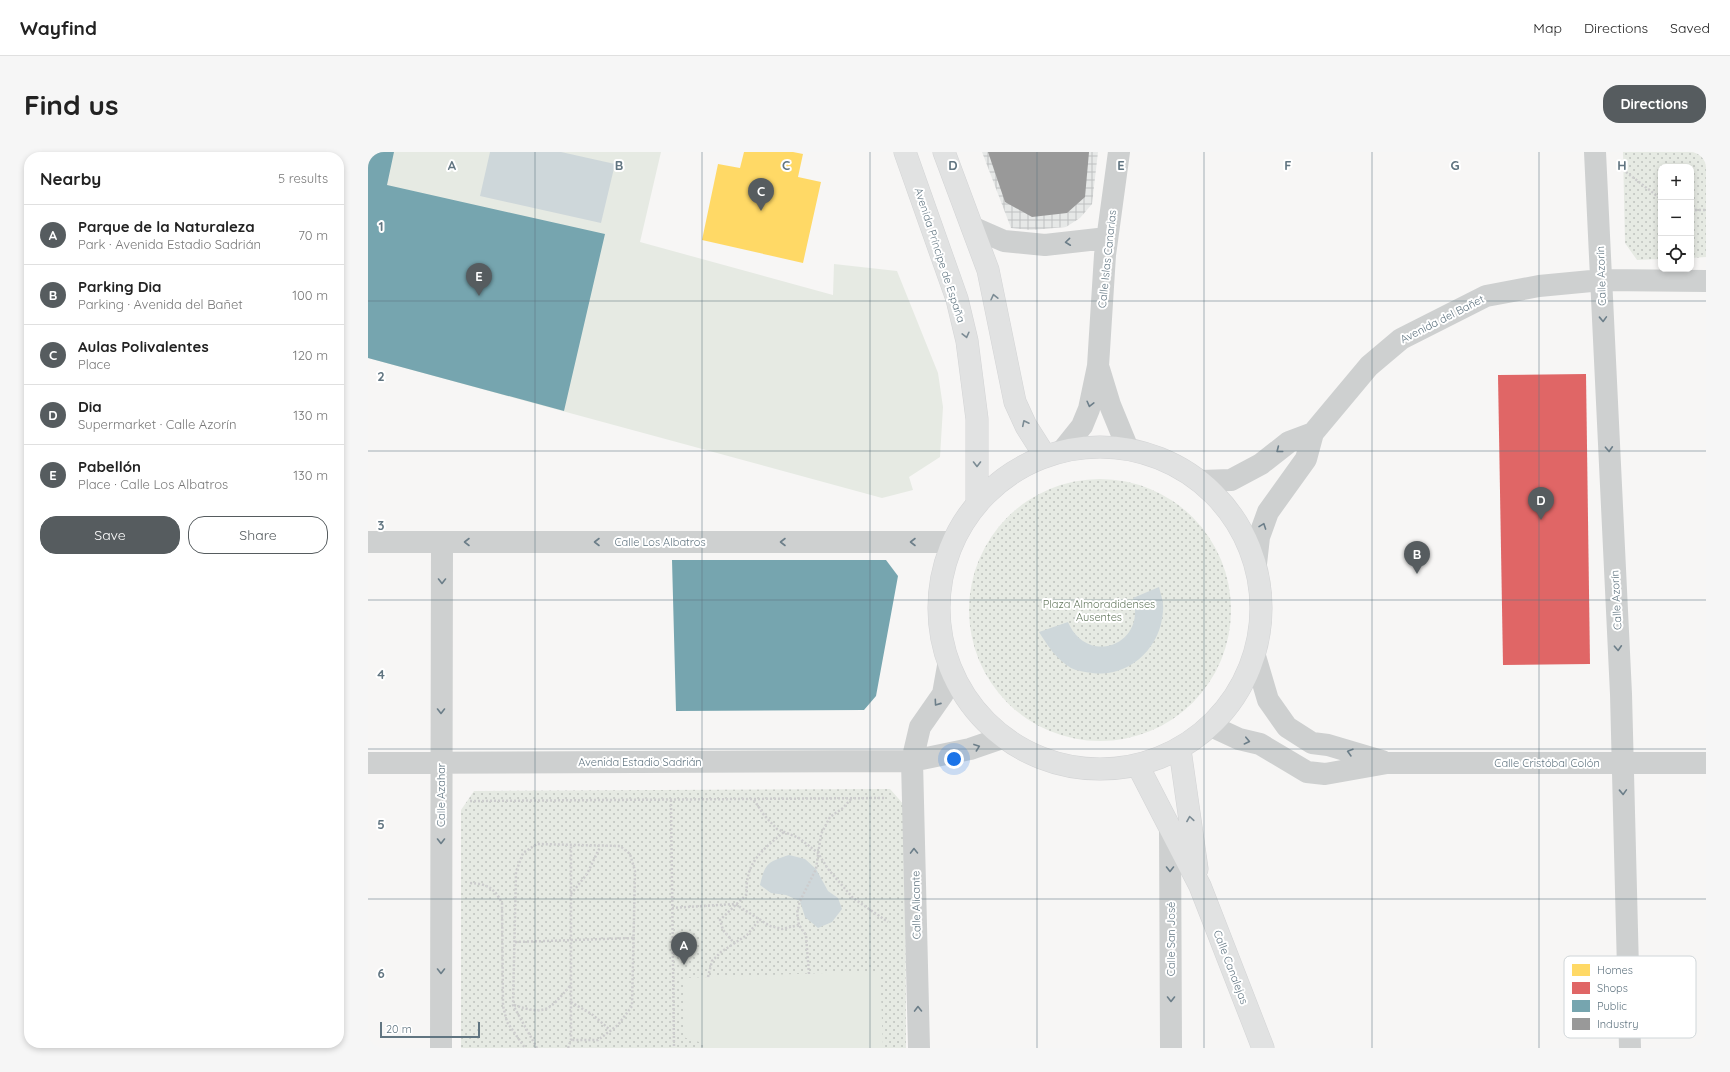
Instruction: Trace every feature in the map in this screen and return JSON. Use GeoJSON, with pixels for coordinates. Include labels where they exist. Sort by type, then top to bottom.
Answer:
{"type":"FeatureCollection","features":[{"type":"Feature","properties":{"kind":"main road","name":"Avenida Príncipe de España"},"geometry":{"type":"LineString","coordinates":[[905,152],[956,299],[967,341],[978,419],[977,503]]}},
{"type":"Feature","properties":{"kind":"main road"},"geometry":{"type":"LineString","coordinates":[[944,152],[988,270],[1015,402],[1026,426],[1054,453]]}},
{"type":"Feature","properties":{"kind":"main road"},"geometry":{"type":"LineString","coordinates":[[1099,446],[1128,448],[1179,466],[1201,481],[1225,505],[1240,527],[1256,564],[1262,610],[1255,656],[1238,694],[1212,726],[1180,750],[1138,766],[1090,770],[1044,760],[1002,738],[970,706],[948,666],[940,636],[938,604],[942,573],[952,542],[977,503],[1008,475],[1054,453],[1099,446]]}},
{"type":"Feature","properties":{"kind":"main road","name":"Calle Canalejas"},"geometry":{"type":"LineString","coordinates":[[1180,750],[1200,886]]}},
{"type":"Feature","properties":{"kind":"main road","name":"Calle Canalejas"},"geometry":{"type":"LineString","coordinates":[[1138,766],[1200,886],[1263,1048]]}},
{"type":"Feature","properties":{"kind":"street","name":"Calle Islas Canarias"},"geometry":{"type":"LineString","coordinates":[[1054,453],[1082,426],[1089,409],[1098,366],[1107,238],[1119,152]]}},
{"type":"Feature","properties":{"kind":"street","name":"Calle Azorín"},"geometry":{"type":"LineString","coordinates":[[1595,152],[1602,280],[1622,763],[1627,956]]}},
{"type":"Feature","properties":{"kind":"street"},"geometry":{"type":"LineString","coordinates":[[972,227],[1004,241],[1045,245],[1107,238]]}},
{"type":"Feature","properties":{"kind":"street","name":"Avenida del Bañet"},"geometry":{"type":"LineString","coordinates":[[1256,564],[1259,537],[1268,512],[1306,459],[1313,433],[1369,366],[1401,339],[1486,296],[1539,286],[1602,280],[1706,281]]}},
{"type":"Feature","properties":{"kind":"street","name":"Calle Islas Canarias"},"geometry":{"type":"LineString","coordinates":[[1098,366],[1110,405],[1128,448]]}},
{"type":"Feature","properties":{"kind":"street","name":"Avenida del Bañet"},"geometry":{"type":"LineString","coordinates":[[1201,481],[1231,480],[1261,464],[1289,442],[1313,433]]}},
{"type":"Feature","properties":{"kind":"street","name":"Calle Los Albatros"},"geometry":{"type":"LineString","coordinates":[[368,542],[952,542]]}},
{"type":"Feature","properties":{"kind":"street","name":"Calle Azahar"},"geometry":{"type":"LineString","coordinates":[[441,1048],[442,542]]}},
{"type":"Feature","properties":{"kind":"street","name":"Calle Cristóbal Colón"},"geometry":{"type":"LineString","coordinates":[[1255,656],[1268,700],[1287,727],[1312,743],[1328,745],[1387,763]]}},
{"type":"Feature","properties":{"kind":"street"},"geometry":{"type":"LineString","coordinates":[[912,762],[920,727],[943,694],[948,666]]}},
{"type":"Feature","properties":{"kind":"street","name":"Calle Cristóbal Colón"},"geometry":{"type":"LineString","coordinates":[[1212,726],[1239,739],[1260,744],[1307,772],[1325,774],[1387,763],[1706,763]]}},
{"type":"Feature","properties":{"kind":"street","name":"Avenida Estadio Sadrián"},"geometry":{"type":"LineString","coordinates":[[368,763],[912,762],[970,749],[1002,738]]}},
{"type":"Feature","properties":{"kind":"street","name":"Calle Alicante"},"geometry":{"type":"LineString","coordinates":[[912,762],[919,1048]]}},
{"type":"Feature","properties":{"kind":"street","name":"Calle San José"},"geometry":{"type":"LineString","coordinates":[[1170,830],[1171,1048]]}},
{"type":"Feature","properties":{"kind":"street","name":"Calle Azorín"},"geometry":{"type":"LineString","coordinates":[[1630,1038],[1630,1048]]}},
{"type":"Feature","properties":{"kind":"path"},"geometry":{"type":"LineString","coordinates":[[1596,177],[1624,170],[1658,197]]}},
{"type":"Feature","properties":{"kind":"path"},"geometry":{"type":"LineString","coordinates":[[1694,210],[1706,210]]}},
{"type":"Feature","properties":{"kind":"path"},"geometry":{"type":"LineString","coordinates":[[468,808],[468,801],[892,798]]}},
{"type":"Feature","properties":{"kind":"path"},"geometry":{"type":"LineString","coordinates":[[754,799],[764,815],[777,829],[798,838],[818,853],[828,869],[853,898],[870,912],[893,925]]}},
{"type":"Feature","properties":{"kind":"path"},"geometry":{"type":"LineString","coordinates":[[809,974],[806,935],[798,925],[797,914],[800,901],[816,869],[820,834],[830,817],[843,808],[851,799]]}},
{"type":"Feature","properties":{"kind":"path"},"geometry":{"type":"LineString","coordinates":[[671,800],[674,1048]]}},
{"type":"Feature","properties":{"kind":"path"},"geometry":{"type":"LineString","coordinates":[[735,944],[723,930],[720,920],[747,894],[746,883],[751,864],[784,832]]}},
{"type":"Feature","properties":{"kind":"path"},"geometry":{"type":"LineString","coordinates":[[537,1048],[513,1005],[516,872],[523,853],[537,844],[600,847],[620,846],[630,854],[634,871],[632,1006],[618,1025],[598,1040],[571,1040]]}},
{"type":"Feature","properties":{"kind":"path"},"geometry":{"type":"LineString","coordinates":[[568,1048],[571,1040],[571,846]]}},
{"type":"Feature","properties":{"kind":"path"},"geometry":{"type":"LineString","coordinates":[[571,894],[587,874],[600,847]]}},
{"type":"Feature","properties":{"kind":"path"},"geometry":{"type":"LineString","coordinates":[[469,875],[469,891]]}},
{"type":"Feature","properties":{"kind":"path"},"geometry":{"type":"LineString","coordinates":[[469,883],[480,884],[495,891],[502,903],[503,1006],[507,1022],[525,1048]]}},
{"type":"Feature","properties":{"kind":"path"},"geometry":{"type":"LineString","coordinates":[[672,908],[735,904],[770,926],[782,929],[798,925]]}},
{"type":"Feature","properties":{"kind":"path"},"geometry":{"type":"LineString","coordinates":[[708,977],[712,961],[721,952],[747,935],[760,919]]}},
{"type":"Feature","properties":{"kind":"path"},"geometry":{"type":"LineString","coordinates":[[515,942],[634,938]]}},
{"type":"Feature","properties":{"kind":"path"},"geometry":{"type":"LineString","coordinates":[[513,1005],[528,1010],[539,1011],[552,1007],[570,986]]}},
{"type":"Feature","properties":{"kind":"path"},"geometry":{"type":"LineString","coordinates":[[570,1001],[593,1015],[610,1031]]}},
{"type":"Feature","properties":{"kind":"shaded area"},"geometry":{"type":"Polygon","coordinates":[[[490,152],[561,152],[615,164],[601,223],[480,196],[490,152]]]}},
{"type":"Feature","properties":{"kind":"shaded area"},"geometry":{"type":"Polygon","coordinates":[[[982,152],[1098,152],[1092,204],[1080,218],[1066,227],[1031,230],[1011,228],[982,152]]]}},
{"type":"Feature","properties":{"kind":"shaded area"},"geometry":{"type":"Polygon","coordinates":[[[1159,587],[1163,608],[1161,624],[1156,637],[1141,658],[1118,671],[1092,673],[1078,671],[1071,668],[1049,647],[1039,632],[1068,622],[1077,636],[1088,644],[1101,647],[1113,644],[1124,638],[1131,628],[1135,614],[1133,598],[1159,587]]]}},
{"type":"Feature","properties":{"kind":"shaded area"},"geometry":{"type":"Polygon","coordinates":[[[789,855],[805,859],[816,869],[828,891],[838,898],[842,909],[832,922],[818,928],[805,917],[800,901],[786,895],[771,893],[760,885],[768,864],[789,855]]]}},
{"type":"Feature","properties":{"kind":"green space"},"geometry":{"type":"Polygon","coordinates":[[[368,152],[661,152],[640,242],[833,295],[834,264],[897,271],[938,373],[943,407],[940,457],[909,477],[913,490],[882,498],[368,358],[368,152]]]}},
{"type":"Feature","properties":{"kind":"green space"},"geometry":{"type":"Polygon","coordinates":[[[1623,152],[1706,152],[1706,257],[1694,258],[1694,164],[1658,164],[1658,259],[1637,260],[1625,243],[1623,152]]]}},
{"type":"Feature","properties":{"kind":"green space","name":"Plaza Almoradidenses Ausentes"},"geometry":{"type":"Polygon","coordinates":[[[1100,479],[1126,482],[1150,489],[1173,501],[1193,517],[1209,537],[1221,560],[1228,584],[1231,610],[1228,636],[1221,660],[1209,683],[1193,703],[1173,719],[1150,731],[1126,738],[1100,741],[1074,738],[1050,731],[1027,719],[1007,703],[991,683],[979,660],[972,636],[969,610],[972,584],[979,560],[991,537],[1007,517],[1027,501],[1050,489],[1074,482],[1100,479]]]}},
{"type":"Feature","properties":{"kind":"green space"},"geometry":{"type":"Polygon","coordinates":[[[890,789],[905,806],[906,1048],[461,1048],[461,810],[474,791],[890,789]]]}},
{"type":"Feature","properties":{"kind":"green space"},"geometry":{"type":"Polygon","coordinates":[[[880,971],[883,1048],[709,1048],[699,1042],[683,1037],[683,978],[880,971]]]}},
{"type":"Feature","properties":{"kind":"building: Homes"},"geometry":{"type":"Polygon","coordinates":[[[744,152],[793,152],[803,154],[798,177],[821,182],[803,263],[702,240],[718,164],[740,168],[744,152]]]}},
{"type":"Feature","properties":{"kind":"building: Shops"},"geometry":{"type":"Polygon","coordinates":[[[1586,374],[1590,664],[1503,665],[1498,375],[1586,374]]]}},
{"type":"Feature","properties":{"kind":"building: Public"},"geometry":{"type":"Polygon","coordinates":[[[368,152],[394,152],[387,185],[605,234],[564,411],[368,358],[368,152]]]}},
{"type":"Feature","properties":{"kind":"building: Public"},"geometry":{"type":"Polygon","coordinates":[[[672,560],[886,560],[898,576],[876,696],[864,710],[676,711],[672,560]]]}},
{"type":"Feature","properties":{"kind":"building: Industry"},"geometry":{"type":"Polygon","coordinates":[[[988,152],[1089,152],[1085,197],[1067,213],[1032,217],[1005,202],[988,152]]]}},
{"type":"Feature","properties":{"kind":"place","name":"Aulas Polivalentes"},"geometry":{"type":"Point","coordinates":[761,211]}},
{"type":"Feature","properties":{"kind":"place","name":"Pabellón"},"geometry":{"type":"Point","coordinates":[479,296]}},
{"type":"Feature","properties":{"kind":"place","name":"Dia"},"geometry":{"type":"Point","coordinates":[1541,520]}},
{"type":"Feature","properties":{"kind":"place","name":"Parking Dia"},"geometry":{"type":"Point","coordinates":[1417,574]}},
{"type":"Feature","properties":{"kind":"place","name":"Parque de la Naturaleza"},"geometry":{"type":"Point","coordinates":[684,965]}}]}
